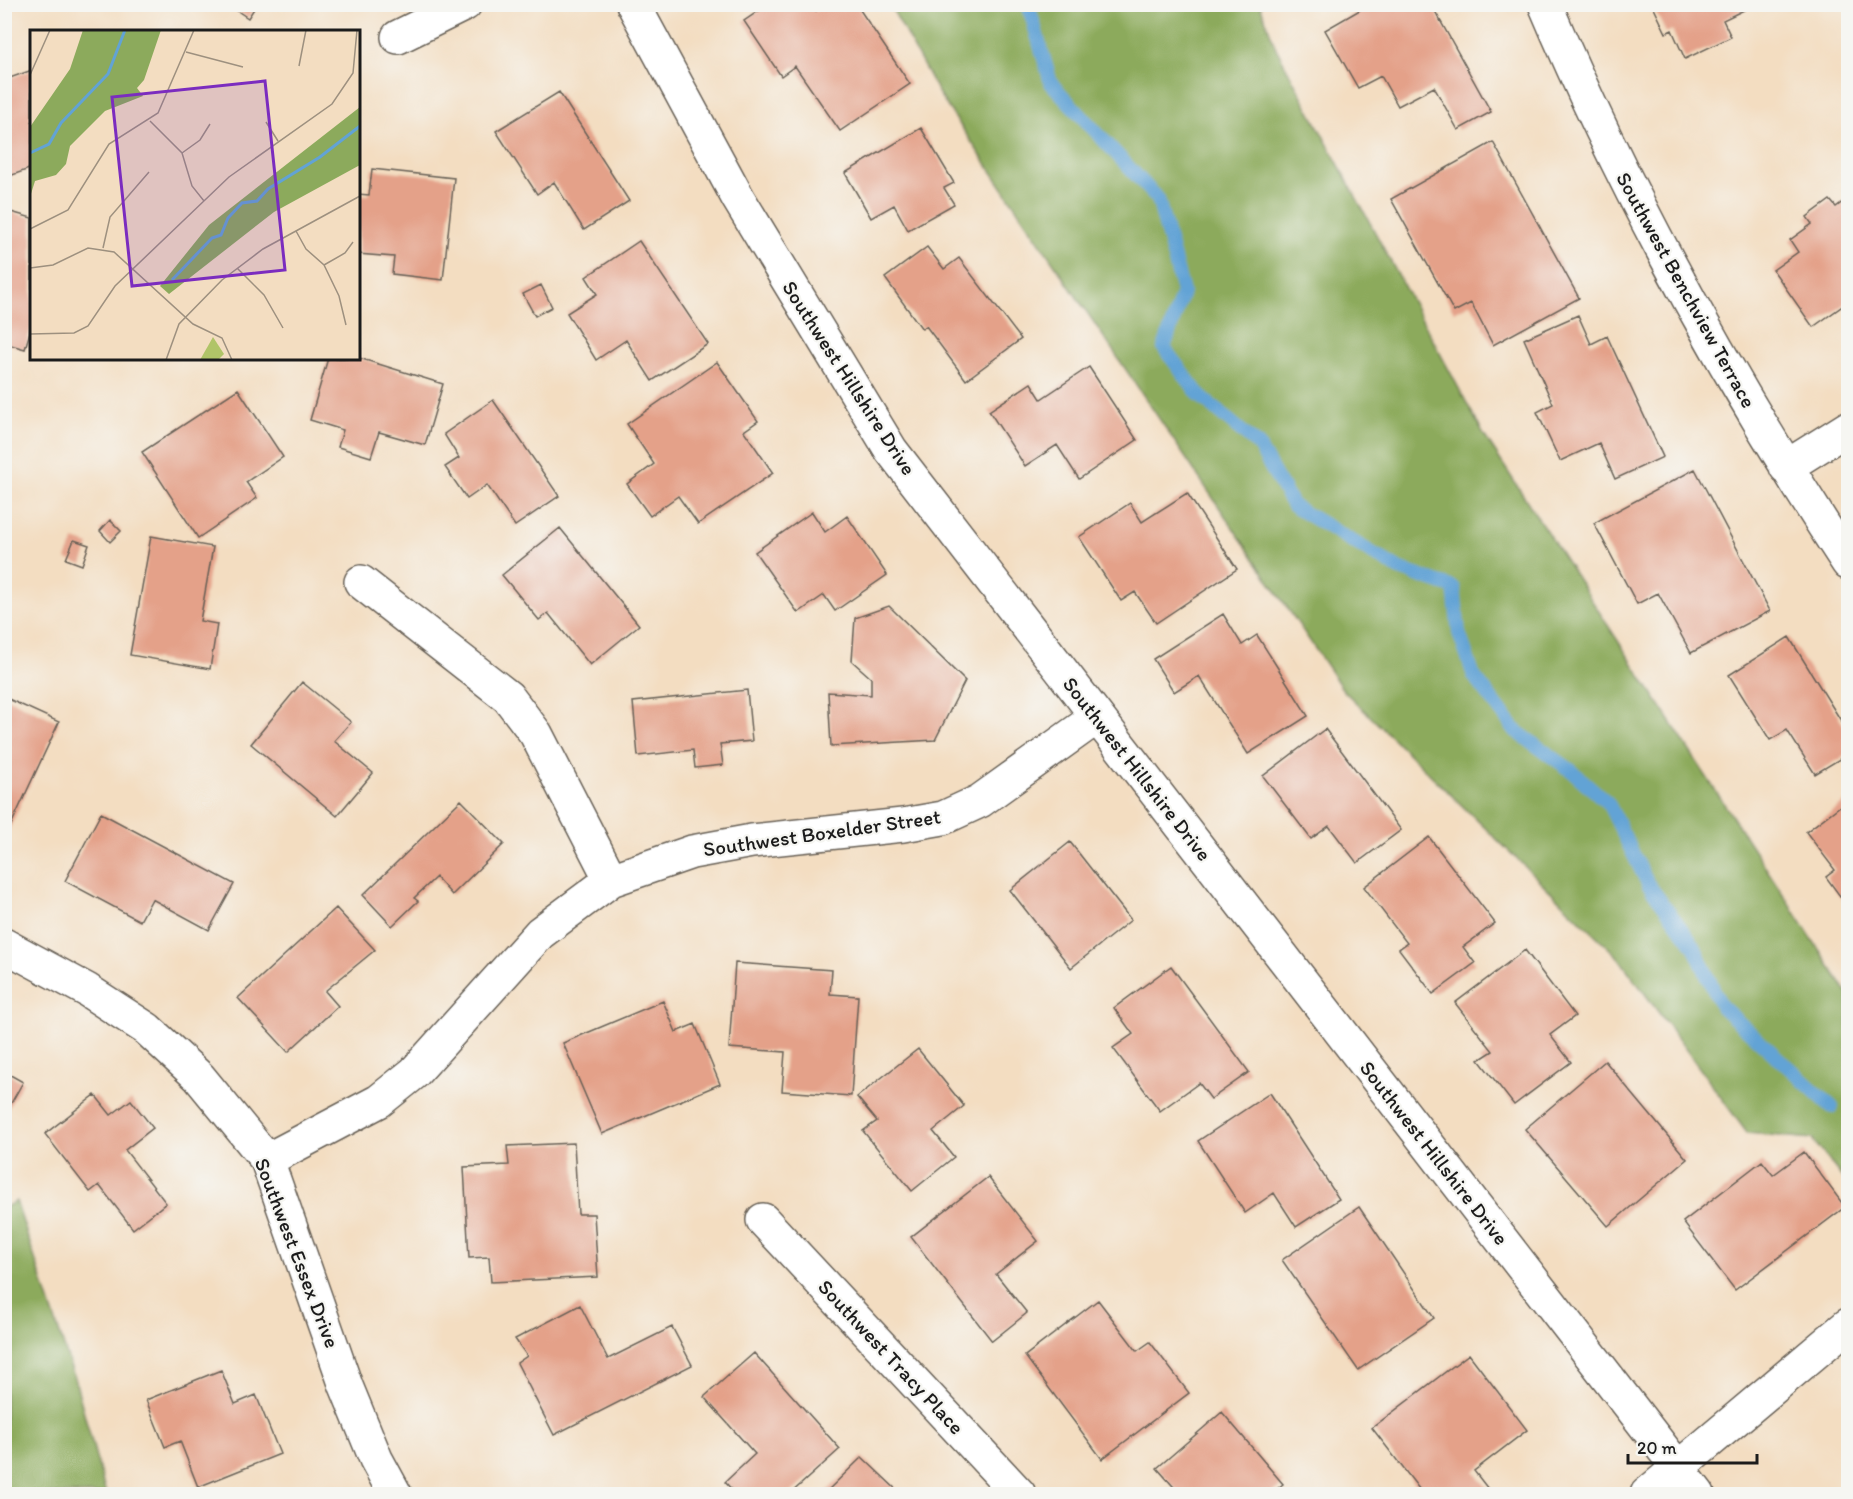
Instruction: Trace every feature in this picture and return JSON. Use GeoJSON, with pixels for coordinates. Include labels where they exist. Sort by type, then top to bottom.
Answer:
{"type":"FeatureCollection","features":[{"type":"Feature","properties":{"kind":"street"},"geometry":{"type":"LineString","coordinates":[[398,37],[465,4]]}},
{"type":"Feature","properties":{"kind":"street","name":"Southwest Hillshire Drive"},"geometry":{"type":"LineString","coordinates":[[633,4],[744,208],[891,450],[1698,1494]]}},
{"type":"Feature","properties":{"kind":"street","name":"Southwest Benchview Terrace"},"geometry":{"type":"LineString","coordinates":[[1545,4],[1630,193],[1786,467],[1848,563]]}},
{"type":"Feature","properties":{"kind":"street"},"geometry":{"type":"LineString","coordinates":[[1786,467],[1848,428]]}},
{"type":"Feature","properties":{"kind":"street"},"geometry":{"type":"LineString","coordinates":[[361,582],[508,697],[536,734],[610,880]]}},
{"type":"Feature","properties":{"kind":"street","name":"Southwest Boxelder Street"},"geometry":{"type":"LineString","coordinates":[[267,1160],[379,1101],[414,1073],[540,933],[610,880],[692,852],[752,841],[903,825],[943,818],[980,801],[1097,717]]}},
{"type":"Feature","properties":{"kind":"street","name":"Southwest Essex Drive"},"geometry":{"type":"LineString","coordinates":[[4,945],[87,990],[147,1029],[199,1077],[267,1160],[346,1386],[376,1459],[395,1494]]}},
{"type":"Feature","properties":{"kind":"street","name":"Southwest Tracy Place"},"geometry":{"type":"LineString","coordinates":[[763,1220],[1019,1494]]}},
{"type":"Feature","properties":{"kind":"street"},"geometry":{"type":"LineString","coordinates":[[1647,1494],[1848,1325]]}},
{"type":"Feature","properties":{"kind":"green space"},"geometry":{"type":"Polygon","coordinates":[[[890,5],[1260,5],[1276,48],[1484,435],[1848,994],[1848,1185],[1812,1139],[1747,1133],[1618,957],[1343,690],[939,94],[890,5]]]}},
{"type":"Feature","properties":{"kind":"green space"},"geometry":{"type":"Polygon","coordinates":[[[16,1201],[76,1383],[106,1494],[5,1494],[4,1208],[16,1201]]]}},
{"type":"Feature","properties":{"kind":"building"},"geometry":{"type":"Polygon","coordinates":[[[227,4],[257,4],[248,18],[227,4]]]}},
{"type":"Feature","properties":{"kind":"building"},"geometry":{"type":"Polygon","coordinates":[[[769,4],[811,4],[816,11],[825,4],[856,4],[910,84],[840,131],[795,66],[781,76],[744,21],[769,4]]]}},
{"type":"Feature","properties":{"kind":"building"},"geometry":{"type":"Polygon","coordinates":[[[1370,4],[1431,4],[1491,112],[1458,130],[1434,87],[1398,106],[1381,76],[1358,88],[1325,30],[1370,4]]]}},
{"type":"Feature","properties":{"kind":"building"},"geometry":{"type":"Polygon","coordinates":[[[1652,4],[1747,4],[1748,8],[1723,20],[1731,37],[1685,59],[1672,30],[1666,33],[1652,4]]]}},
{"type":"Feature","properties":{"kind":"building"},"geometry":{"type":"Polygon","coordinates":[[[30,71],[30,169],[4,178],[4,80],[30,71]]]}},
{"type":"Feature","properties":{"kind":"building"},"geometry":{"type":"Polygon","coordinates":[[[559,92],[629,201],[584,230],[554,182],[537,194],[496,131],[559,92]]]}},
{"type":"Feature","properties":{"kind":"building"},"geometry":{"type":"Polygon","coordinates":[[[921,128],[954,183],[944,188],[954,204],[908,230],[894,205],[871,218],[845,173],[921,128]]]}},
{"type":"Feature","properties":{"kind":"building"},"geometry":{"type":"Polygon","coordinates":[[[1493,142],[1579,298],[1493,345],[1471,303],[1454,312],[1391,199],[1493,142]]]}},
{"type":"Feature","properties":{"kind":"building"},"geometry":{"type":"Polygon","coordinates":[[[372,169],[454,178],[443,280],[392,274],[394,257],[360,254],[360,194],[369,195],[372,169]]]}},
{"type":"Feature","properties":{"kind":"building"},"geometry":{"type":"Polygon","coordinates":[[[1848,198],[1848,302],[1813,327],[1773,270],[1798,252],[1790,240],[1812,224],[1807,217],[1830,200],[1836,207],[1848,198]]]}},
{"type":"Feature","properties":{"kind":"building"},"geometry":{"type":"Polygon","coordinates":[[[4,210],[30,217],[30,332],[25,349],[4,343],[4,210]]]}},
{"type":"Feature","properties":{"kind":"building"},"geometry":{"type":"Polygon","coordinates":[[[639,241],[708,344],[652,381],[626,340],[596,360],[567,313],[597,294],[586,277],[639,241]]]}},
{"type":"Feature","properties":{"kind":"building"},"geometry":{"type":"Polygon","coordinates":[[[927,247],[944,269],[959,258],[1021,339],[966,380],[926,326],[922,329],[885,278],[927,247]]]}},
{"type":"Feature","properties":{"kind":"building"},"geometry":{"type":"Polygon","coordinates":[[[541,285],[552,307],[535,316],[523,294],[541,285]]]}},
{"type":"Feature","properties":{"kind":"building"},"geometry":{"type":"Polygon","coordinates":[[[1578,315],[1591,344],[1607,336],[1663,457],[1615,479],[1599,443],[1560,461],[1537,412],[1553,404],[1524,339],[1578,315]]]}},
{"type":"Feature","properties":{"kind":"building"},"geometry":{"type":"Polygon","coordinates":[[[360,358],[443,384],[425,445],[379,432],[371,457],[338,447],[343,430],[310,420],[327,360],[360,358]]]}},
{"type":"Feature","properties":{"kind":"building"},"geometry":{"type":"Polygon","coordinates":[[[717,362],[758,421],[744,431],[773,473],[698,524],[678,496],[650,516],[627,484],[654,464],[627,424],[717,362]]]}},
{"type":"Feature","properties":{"kind":"building"},"geometry":{"type":"Polygon","coordinates":[[[1089,367],[1137,440],[1079,479],[1057,445],[1025,466],[989,411],[1031,383],[1041,399],[1089,367]]]}},
{"type":"Feature","properties":{"kind":"building"},"geometry":{"type":"Polygon","coordinates":[[[238,389],[283,457],[246,482],[257,498],[198,538],[142,452],[238,389]]]}},
{"type":"Feature","properties":{"kind":"building"},"geometry":{"type":"Polygon","coordinates":[[[493,400],[559,496],[515,526],[487,485],[467,499],[445,467],[459,458],[444,434],[493,400]]]}},
{"type":"Feature","properties":{"kind":"building"},"geometry":{"type":"Polygon","coordinates":[[[1695,469],[1770,611],[1691,653],[1658,593],[1637,604],[1594,523],[1695,469]]]}},
{"type":"Feature","properties":{"kind":"building"},"geometry":{"type":"Polygon","coordinates":[[[1187,493],[1237,569],[1156,623],[1135,592],[1121,601],[1079,537],[1130,503],[1142,522],[1187,493]]]}},
{"type":"Feature","properties":{"kind":"building"},"geometry":{"type":"Polygon","coordinates":[[[812,512],[825,532],[847,516],[887,575],[835,611],[824,595],[798,613],[755,552],[812,512]]]}},
{"type":"Feature","properties":{"kind":"building"},"geometry":{"type":"Polygon","coordinates":[[[110,520],[121,531],[110,542],[100,531],[110,520]]]}},
{"type":"Feature","properties":{"kind":"building"},"geometry":{"type":"Polygon","coordinates":[[[560,528],[639,625],[590,665],[548,613],[539,620],[502,575],[560,528]]]}},
{"type":"Feature","properties":{"kind":"building"},"geometry":{"type":"Polygon","coordinates":[[[151,536],[213,547],[200,621],[217,624],[210,669],[130,655],[151,536]]]}},
{"type":"Feature","properties":{"kind":"building"},"geometry":{"type":"Polygon","coordinates":[[[74,540],[89,545],[82,565],[66,559],[74,540]]]}},
{"type":"Feature","properties":{"kind":"building"},"geometry":{"type":"Polygon","coordinates":[[[889,606],[965,681],[935,740],[831,746],[828,692],[871,695],[871,678],[852,661],[855,618],[889,606]]]}},
{"type":"Feature","properties":{"kind":"building"},"geometry":{"type":"Polygon","coordinates":[[[1223,614],[1242,645],[1257,635],[1308,716],[1248,754],[1199,676],[1174,692],[1153,659],[1223,614]]]}},
{"type":"Feature","properties":{"kind":"building"},"geometry":{"type":"Polygon","coordinates":[[[1789,637],[1848,732],[1848,754],[1815,774],[1787,730],[1770,740],[1729,675],[1789,637]]]}},
{"type":"Feature","properties":{"kind":"building"},"geometry":{"type":"Polygon","coordinates":[[[302,682],[351,722],[334,741],[373,773],[337,816],[251,744],[302,682]]]}},
{"type":"Feature","properties":{"kind":"building"},"geometry":{"type":"Polygon","coordinates":[[[747,690],[752,741],[720,744],[723,765],[695,768],[693,750],[638,756],[633,702],[747,690]]]}},
{"type":"Feature","properties":{"kind":"building"},"geometry":{"type":"Polygon","coordinates":[[[4,697],[59,722],[4,840],[4,697]]]}},
{"type":"Feature","properties":{"kind":"building"},"geometry":{"type":"Polygon","coordinates":[[[1325,729],[1401,830],[1357,863],[1329,826],[1311,839],[1263,776],[1325,729]]]}},
{"type":"Feature","properties":{"kind":"building"},"geometry":{"type":"Polygon","coordinates":[[[461,800],[504,844],[452,895],[436,877],[414,898],[418,901],[392,926],[363,895],[461,800]]]}},
{"type":"Feature","properties":{"kind":"building"},"geometry":{"type":"Polygon","coordinates":[[[1848,800],[1848,907],[1826,877],[1835,870],[1806,832],[1848,800]]]}},
{"type":"Feature","properties":{"kind":"building"},"geometry":{"type":"Polygon","coordinates":[[[101,813],[234,884],[209,930],[152,899],[140,921],[65,881],[101,813]]]}},
{"type":"Feature","properties":{"kind":"building"},"geometry":{"type":"Polygon","coordinates":[[[1429,837],[1495,923],[1463,947],[1475,963],[1433,994],[1399,949],[1407,943],[1364,887],[1429,837]]]}},
{"type":"Feature","properties":{"kind":"building"},"geometry":{"type":"Polygon","coordinates":[[[1070,842],[1131,920],[1071,968],[1010,890],[1070,842]]]}},
{"type":"Feature","properties":{"kind":"building"},"geometry":{"type":"Polygon","coordinates":[[[336,908],[375,950],[325,991],[338,1006],[288,1052],[238,998],[336,908]]]}},
{"type":"Feature","properties":{"kind":"building"},"geometry":{"type":"Polygon","coordinates":[[[1525,950],[1575,1016],[1550,1035],[1571,1062],[1514,1105],[1479,1060],[1493,1051],[1455,1003],[1525,950]]]}},
{"type":"Feature","properties":{"kind":"building"},"geometry":{"type":"Polygon","coordinates":[[[735,963],[832,970],[830,994],[858,996],[851,1096],[782,1091],[785,1052],[729,1048],[735,963]]]}},
{"type":"Feature","properties":{"kind":"building"},"geometry":{"type":"Polygon","coordinates":[[[1171,966],[1249,1072],[1211,1099],[1199,1083],[1160,1111],[1113,1048],[1133,1034],[1114,1008],[1171,966]]]}},
{"type":"Feature","properties":{"kind":"building"},"geometry":{"type":"Polygon","coordinates":[[[663,1001],[676,1032],[695,1024],[720,1084],[602,1134],[563,1043],[663,1001]]]}},
{"type":"Feature","properties":{"kind":"building"},"geometry":{"type":"Polygon","coordinates":[[[918,1049],[964,1106],[933,1131],[954,1157],[912,1191],[863,1131],[877,1121],[857,1097],[918,1049]]]}},
{"type":"Feature","properties":{"kind":"building"},"geometry":{"type":"Polygon","coordinates":[[[1605,1061],[1687,1159],[1608,1226],[1525,1129],[1605,1061]]]}},
{"type":"Feature","properties":{"kind":"building"},"geometry":{"type":"Polygon","coordinates":[[[5,1072],[23,1082],[5,1114],[5,1072]]]}},
{"type":"Feature","properties":{"kind":"building"},"geometry":{"type":"Polygon","coordinates":[[[1270,1093],[1339,1199],[1296,1227],[1274,1193],[1245,1213],[1198,1141],[1270,1093]]]}},
{"type":"Feature","properties":{"kind":"building"},"geometry":{"type":"Polygon","coordinates":[[[95,1095],[111,1115],[131,1100],[153,1128],[125,1150],[166,1203],[133,1229],[99,1185],[90,1192],[45,1134],[95,1095]]]}},
{"type":"Feature","properties":{"kind":"building"},"geometry":{"type":"Polygon","coordinates":[[[574,1143],[578,1214],[594,1214],[598,1277],[491,1282],[489,1257],[469,1258],[464,1167],[509,1165],[507,1146],[574,1143]]]}},
{"type":"Feature","properties":{"kind":"building"},"geometry":{"type":"Polygon","coordinates":[[[1804,1152],[1845,1207],[1735,1290],[1683,1222],[1762,1161],[1773,1175],[1804,1152]]]}},
{"type":"Feature","properties":{"kind":"building"},"geometry":{"type":"Polygon","coordinates":[[[988,1177],[1038,1241],[996,1274],[1027,1313],[992,1341],[911,1237],[988,1177]]]}},
{"type":"Feature","properties":{"kind":"building"},"geometry":{"type":"Polygon","coordinates":[[[1359,1207],[1434,1318],[1358,1370],[1282,1260],[1359,1207]]]}},
{"type":"Feature","properties":{"kind":"building"},"geometry":{"type":"Polygon","coordinates":[[[1098,1300],[1137,1351],[1150,1342],[1189,1393],[1102,1459],[1025,1356],[1098,1300]]]}},
{"type":"Feature","properties":{"kind":"building"},"geometry":{"type":"Polygon","coordinates":[[[580,1305],[608,1359],[672,1327],[692,1365],[554,1435],[517,1363],[527,1356],[515,1339],[580,1305]]]}},
{"type":"Feature","properties":{"kind":"building"},"geometry":{"type":"Polygon","coordinates":[[[754,1353],[840,1449],[790,1494],[736,1494],[725,1482],[755,1454],[704,1397],[754,1353]]]}},
{"type":"Feature","properties":{"kind":"building"},"geometry":{"type":"Polygon","coordinates":[[[1469,1354],[1527,1430],[1474,1471],[1492,1494],[1423,1494],[1372,1428],[1469,1354]]]}},
{"type":"Feature","properties":{"kind":"building"},"geometry":{"type":"Polygon","coordinates":[[[221,1370],[235,1404],[256,1395],[280,1454],[198,1487],[180,1441],[165,1447],[146,1400],[221,1370]]]}},
{"type":"Feature","properties":{"kind":"building"},"geometry":{"type":"Polygon","coordinates":[[[1222,1412],[1283,1484],[1271,1494],[1180,1494],[1157,1468],[1222,1412]]]}},
{"type":"Feature","properties":{"kind":"building"},"geometry":{"type":"Polygon","coordinates":[[[862,1457],[901,1494],[824,1494],[862,1457]]]}},
{"type":"Feature","properties":{"kind":"waterway"},"geometry":{"type":"LineString","coordinates":[[1028,4],[1051,83],[1158,199],[1183,292],[1164,348],[1200,396],[1258,445],[1293,506],[1399,569],[1454,588],[1459,633],[1474,676],[1516,731],[1572,771],[1608,803],[1648,884],[1694,946],[1721,1006],[1832,1107]]}}]}
